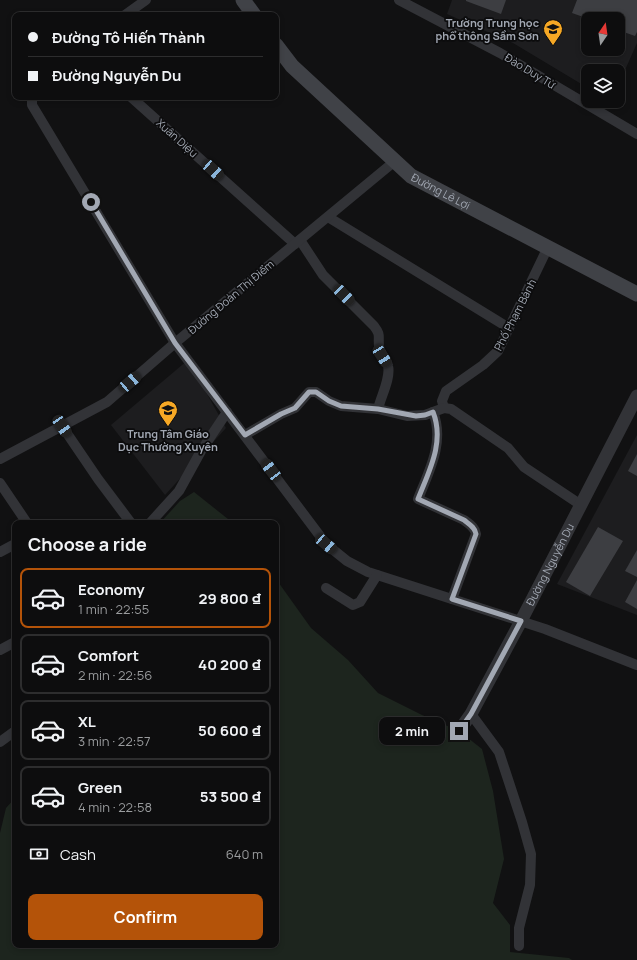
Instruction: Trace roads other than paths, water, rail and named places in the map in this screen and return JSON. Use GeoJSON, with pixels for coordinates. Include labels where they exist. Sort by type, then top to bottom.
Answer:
{"type":"FeatureCollection","features":[{"type":"Feature","properties":{"kind":"main road"},"geometry":{"type":"LineString","coordinates":[[243,0],[252,12]]}},
{"type":"Feature","properties":{"kind":"main road","name":"Đường Lê Lợi"},"geometry":{"type":"LineString","coordinates":[[279,49],[292,66],[411,176],[637,294]]}},
{"type":"Feature","properties":{"kind":"street"},"geometry":{"type":"LineString","coordinates":[[129,12],[146,0]]}},
{"type":"Feature","properties":{"kind":"street","name":"Đào Duy Từ"},"geometry":{"type":"LineString","coordinates":[[399,0],[500,53],[637,134]]}},
{"type":"Feature","properties":{"kind":"street"},"geometry":{"type":"LineString","coordinates":[[32,100],[32,105],[175,343],[326,544],[347,562],[368,572],[545,629],[637,665]]}},
{"type":"Feature","properties":{"kind":"street","name":"Xuân Diệu"},"geometry":{"type":"LineString","coordinates":[[134,100],[298,242],[323,275],[374,326],[380,338],[379,347],[388,365],[389,373],[378,409]]}},
{"type":"Feature","properties":{"kind":"street","name":"Đường Đoàn Thị Điểm"},"geometry":{"type":"LineString","coordinates":[[0,460],[107,402],[175,343],[395,161]]}},
{"type":"Feature","properties":{"kind":"street"},"geometry":{"type":"LineString","coordinates":[[328,217],[509,328]]}},
{"type":"Feature","properties":{"kind":"street","name":"Phố Phạm Bành"},"geometry":{"type":"LineString","coordinates":[[444,408],[442,401],[446,391],[483,365],[498,351],[548,247]]}},
{"type":"Feature","properties":{"kind":"street"},"geometry":{"type":"LineString","coordinates":[[245,435],[281,414],[295,408],[309,392],[313,391],[329,401],[341,406],[378,409],[416,416],[425,415],[444,408],[450,409],[508,448],[524,467],[581,505]]}},
{"type":"Feature","properties":{"kind":"street","name":"Đường Nguyễn Du"},"geometry":{"type":"LineString","coordinates":[[459,731],[471,714],[521,621],[637,396]]}},
{"type":"Feature","properties":{"kind":"street"},"geometry":{"type":"LineString","coordinates":[[153,520],[179,491],[201,451],[227,412]]}},
{"type":"Feature","properties":{"kind":"street"},"geometry":{"type":"LineString","coordinates":[[433,412],[438,428],[436,450],[418,499],[464,520],[475,530],[476,534],[452,599]]}},
{"type":"Feature","properties":{"kind":"street"},"geometry":{"type":"LineString","coordinates":[[62,426],[98,479],[129,520]]}},
{"type":"Feature","properties":{"kind":"street"},"geometry":{"type":"LineString","coordinates":[[0,483],[25,520]]}},
{"type":"Feature","properties":{"kind":"street"},"geometry":{"type":"LineString","coordinates":[[0,552],[12,546]]}},
{"type":"Feature","properties":{"kind":"street"},"geometry":{"type":"LineString","coordinates":[[326,588],[353,605],[357,604],[360,602],[376,575]]}},
{"type":"Feature","properties":{"kind":"street"},"geometry":{"type":"LineString","coordinates":[[0,650],[12,644]]}},
{"type":"Feature","properties":{"kind":"street"},"geometry":{"type":"LineString","coordinates":[[471,714],[499,752],[531,854],[530,886],[519,928],[519,946]]}},
{"type":"Feature","properties":{"kind":"street"},"geometry":{"type":"LineString","coordinates":[[0,742],[12,734]]}},
{"type":"Feature","properties":{"kind":"place","name":"Trường Trung học phổ thông Sầm Sơn"},"geometry":{"type":"Point","coordinates":[553,46]}},
{"type":"Feature","properties":{"kind":"place","name":"Trung Tâm Giáo Dục Thường Xuyên"},"geometry":{"type":"Point","coordinates":[168,427]}}]}
